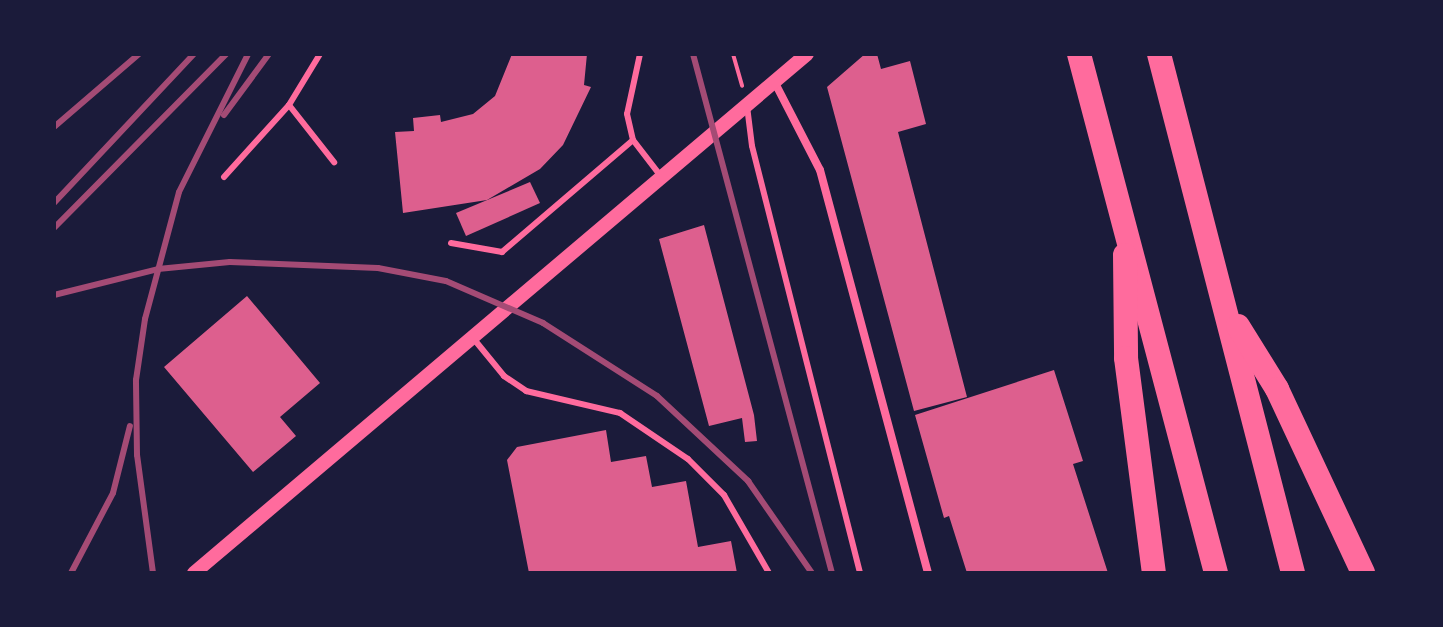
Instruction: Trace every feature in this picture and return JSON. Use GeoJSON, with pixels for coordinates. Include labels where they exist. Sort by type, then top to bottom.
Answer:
{"type":"FeatureCollection","features":[{"type":"Feature","properties":{"kind":"highway"},"geometry":{"type":"LineString","coordinates":[[1079,54],[1216,573]]}},
{"type":"Feature","properties":{"kind":"highway"},"geometry":{"type":"LineString","coordinates":[[1159,54],[1293,573]]}},
{"type":"Feature","properties":{"kind":"highway"},"geometry":{"type":"LineString","coordinates":[[1125,220],[1126,358],[1154,573]]}},
{"type":"Feature","properties":{"kind":"highway"},"geometry":{"type":"LineString","coordinates":[[1224,304],[1277,389],[1363,573]]}},
{"type":"Feature","properties":{"kind":"street"},"geometry":{"type":"LineString","coordinates":[[194,573],[807,54]]}},
{"type":"Feature","properties":{"kind":"street"},"geometry":{"type":"LineString","coordinates":[[774,81],[820,170],[928,573]]}},
{"type":"Feature","properties":{"kind":"lane"},"geometry":{"type":"LineString","coordinates":[[224,177],[289,105],[320,54]]}},
{"type":"Feature","properties":{"kind":"lane"},"geometry":{"type":"LineString","coordinates":[[640,54],[627,114],[633,140],[662,178]]}},
{"type":"Feature","properties":{"kind":"lane"},"geometry":{"type":"LineString","coordinates":[[289,105],[334,162]]}},
{"type":"Feature","properties":{"kind":"lane"},"geometry":{"type":"LineString","coordinates":[[747,105],[752,146],[860,573]]}},
{"type":"Feature","properties":{"kind":"lane"},"geometry":{"type":"LineString","coordinates":[[451,243],[502,252],[633,140]]}},
{"type":"Feature","properties":{"kind":"lane"},"geometry":{"type":"LineString","coordinates":[[472,337],[504,376],[526,391],[620,413],[688,459],[724,495],[769,573]]}},
{"type":"Feature","properties":{"kind":"path"},"geometry":{"type":"LineString","coordinates":[[733,54],[747,105]]}},
{"type":"Feature","properties":{"kind":"building"},"geometry":{"type":"Polygon","coordinates":[[[512,54],[587,54],[584,85],[591,87],[563,145],[540,169],[487,200],[403,213],[395,132],[414,131],[413,118],[440,115],[441,122],[473,114],[495,96],[512,54]]]}},
{"type":"Feature","properties":{"kind":"building"},"geometry":{"type":"Polygon","coordinates":[[[865,54],[877,54],[881,69],[910,61],[926,124],[898,132],[967,397],[914,411],[827,87],[865,54]]]}},
{"type":"Feature","properties":{"kind":"building"},"geometry":{"type":"Polygon","coordinates":[[[530,182],[540,203],[466,236],[456,213],[530,182]]]}},
{"type":"Feature","properties":{"kind":"building"},"geometry":{"type":"Polygon","coordinates":[[[704,225],[754,415],[757,441],[745,442],[742,418],[709,426],[659,239],[704,225]]]}},
{"type":"Feature","properties":{"kind":"building"},"geometry":{"type":"Polygon","coordinates":[[[247,296],[320,383],[280,417],[296,436],[253,472],[164,367],[247,296]]]}},
{"type":"Feature","properties":{"kind":"building"},"geometry":{"type":"Polygon","coordinates":[[[1054,370],[1083,461],[1073,464],[1108,573],[967,573],[949,516],[944,518],[915,415],[1054,370]]]}},
{"type":"Feature","properties":{"kind":"building"},"geometry":{"type":"Polygon","coordinates":[[[606,430],[611,462],[646,456],[652,487],[686,481],[698,547],[731,541],[737,573],[529,573],[507,460],[517,447],[606,430]]]}},
{"type":"Feature","properties":{"kind":"railway"},"geometry":{"type":"LineString","coordinates":[[54,127],[139,54]]}},
{"type":"Feature","properties":{"kind":"railway"},"geometry":{"type":"LineString","coordinates":[[54,203],[194,54]]}},
{"type":"Feature","properties":{"kind":"railway"},"geometry":{"type":"LineString","coordinates":[[54,228],[226,54]]}},
{"type":"Feature","properties":{"kind":"railway"},"geometry":{"type":"LineString","coordinates":[[153,573],[137,455],[136,380],[145,319],[179,192],[248,54]]}},
{"type":"Feature","properties":{"kind":"railway"},"geometry":{"type":"LineString","coordinates":[[224,115],[269,54]]}},
{"type":"Feature","properties":{"kind":"railway"},"geometry":{"type":"LineString","coordinates":[[693,54],[832,573]]}},
{"type":"Feature","properties":{"kind":"railway"},"geometry":{"type":"LineString","coordinates":[[54,295],[158,269],[230,262],[378,268],[446,281],[543,323],[657,396],[748,481],[812,573]]}},
{"type":"Feature","properties":{"kind":"railway"},"geometry":{"type":"LineString","coordinates":[[71,573],[113,493],[130,426]]}}]}
